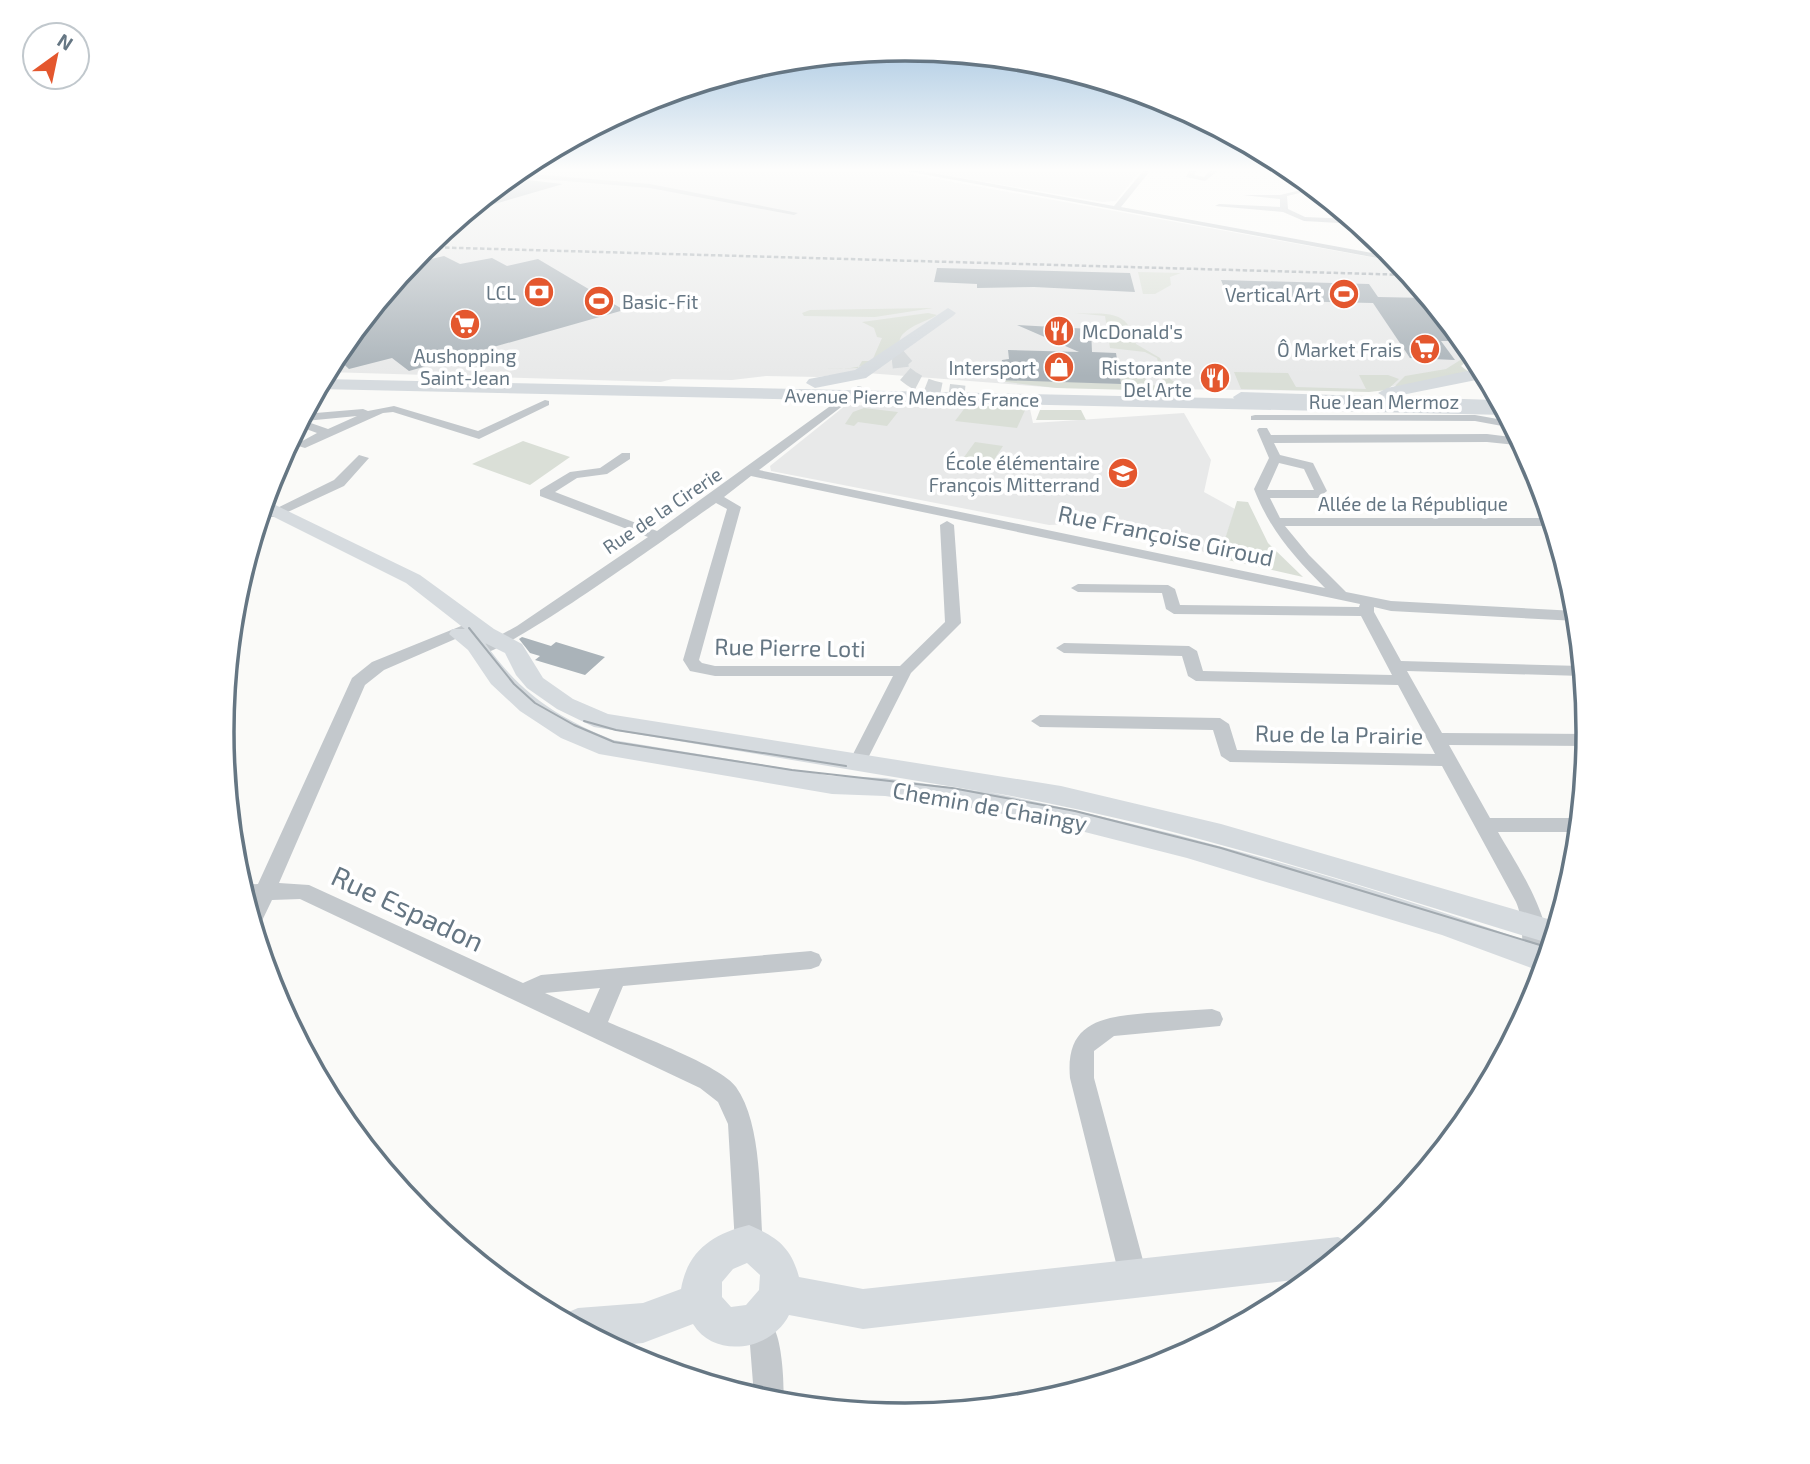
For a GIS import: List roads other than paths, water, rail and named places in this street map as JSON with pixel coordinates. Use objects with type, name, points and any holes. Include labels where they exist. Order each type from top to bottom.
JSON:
[{"type":"main road","points":[[907,355],[951,318],[947,315]]},
{"type":"main road","points":[[746,386],[764,382],[818,383],[855,376],[947,315]]},
{"type":"main road","points":[[859,394],[947,315]]},
{"type":"main road","points":[[1248,405],[1393,393],[1473,376]]},
{"type":"main road","name":"Avenue Pierre Mendès France","points":[[336,377],[746,386],[859,394],[1496,415]]},
{"type":"main road","points":[[1475,379],[1460,389],[1464,396],[1493,410]]},
{"type":"main road","name":"Avenue Pierre Mendès France","points":[[332,384],[1173,401],[1248,405]]},
{"type":"main road","points":[[968,394],[1173,401]]},
{"type":"street","points":[[1287,239],[1377,256]]},
{"type":"street","points":[[1362,253],[1369,248]]},
{"type":"street","name":"Rue de la Cirerie","points":[[254,891],[358,682],[378,666],[478,636],[658,536],[859,394]]},
{"type":"street","points":[[466,430],[525,402]]},
{"type":"street","points":[[312,420],[394,409],[479,435],[545,403]]},
{"type":"street","name":"Avenue Pierre Mendès France","points":[[1248,405],[1481,404]]},
{"type":"street","points":[[1248,405],[1268,439],[1275,458]]},
{"type":"street","points":[[301,445],[380,410]]},
{"type":"street","points":[[309,424],[328,433]]},
{"type":"street","points":[[1268,439],[1487,438],[1509,440]]},
{"type":"street","points":[[626,457],[603,471],[574,475],[545,493],[658,536]]},
{"type":"street","points":[[273,509],[340,483],[363,458]]},
{"type":"street","points":[[1275,458],[1261,482],[1262,494],[1275,522],[1282,536],[1340,594]]},
{"type":"street","points":[[1262,494],[1304,495],[1318,494],[1321,491],[1309,466],[1275,458]]},
{"type":"street","name":"Rue Françoise Giroud","points":[[749,472],[1340,594],[1367,606],[1565,615]]},
{"type":"street","name":"Rue Pierre Loti","points":[[715,498],[734,507],[691,660],[696,667],[715,671],[904,671]]},
{"type":"street","points":[[272,511],[373,563],[420,592],[478,636]]},
{"type":"street","name":"Allée de la République","points":[[1275,522],[1542,522]]},
{"type":"street","points":[[859,760],[904,671],[953,623],[947,525]]},
{"type":"street","points":[[1078,588],[1168,589],[1174,609],[1367,606]]},
{"type":"street","name":"Rue de la Prairie","points":[[1367,606],[1399,673],[1544,930]]},
{"type":"street","name":"Chemin de Chaingy","points":[[478,636],[514,649],[527,675],[535,683],[565,704],[603,721],[859,760],[1061,795],[1221,834],[1544,930]]},
{"type":"street","name":"Chemin de Chaingy","points":[[478,636],[499,678],[528,706],[570,732],[608,748],[832,785],[885,787],[984,801],[1073,819],[1186,848],[1447,925],[1537,957]]},
{"type":"street","points":[[1064,648],[1189,651],[1196,676],[1572,671]]},
{"type":"street","name":"Rue de la Prairie","points":[[1040,721],[1220,724],[1230,756],[1450,760]]},
{"type":"street","name":"Rue de la Prairie","points":[[1438,739],[1576,740]]},
{"type":"street","points":[[1485,825],[1569,825]]},
{"type":"street","name":"Rue Espadon","points":[[254,891],[302,891],[709,1080],[727,1094],[740,1124],[749,1244]]},
{"type":"street","points":[[522,995],[541,984],[811,960]]},
{"type":"street","points":[[594,1027],[615,977]]},
{"type":"street","points":[[1134,1279],[1082,1078],[1079,1055],[1086,1042],[1098,1032],[1113,1026],[1212,1019]]},
{"type":"street","points":[[749,1244],[771,1255],[778,1266],[779,1293],[774,1307],[751,1326],[725,1328],[715,1322],[702,1301],[705,1273],[713,1260],[723,1251],[749,1244]]},
{"type":"street","points":[[779,1293],[863,1309],[1320,1258]]},
{"type":"street","points":[[595,1327],[643,1323],[702,1301]]},
{"type":"street","points":[[751,1326],[764,1339],[768,1389]]},
{"type":"tunnel","points":[[907,355],[900,361],[901,370],[908,376],[940,391],[968,394]]},
{"type":"tram line","points":[[469,628],[514,684],[535,703],[574,725],[614,742],[792,770],[952,788],[1075,811],[1221,848],[1541,945]]},
{"type":"tram line","points":[[584,721],[616,730],[846,766]]},
{"type":"railway","points":[[442,248],[1395,275]]},
{"type":"place","name":"LCL","points":[[539,292]]},
{"type":"place","name":"Vertical Art","points":[[1344,294]]},
{"type":"place","name":"Basic-Fit","points":[[599,301]]},
{"type":"place","name":"Aushopping Saint-Jean","points":[[465,324]]},
{"type":"place","name":"McDonald's","points":[[1059,331]]},
{"type":"place","name":"Ô Market Frais","points":[[1425,349]]},
{"type":"place","name":"Intersport","points":[[1059,367]]},
{"type":"place","name":"Ristorante Del Arte","points":[[1215,378]]},
{"type":"place","name":"École élémentaire François Mitterrand","points":[[1123,473]]}]
